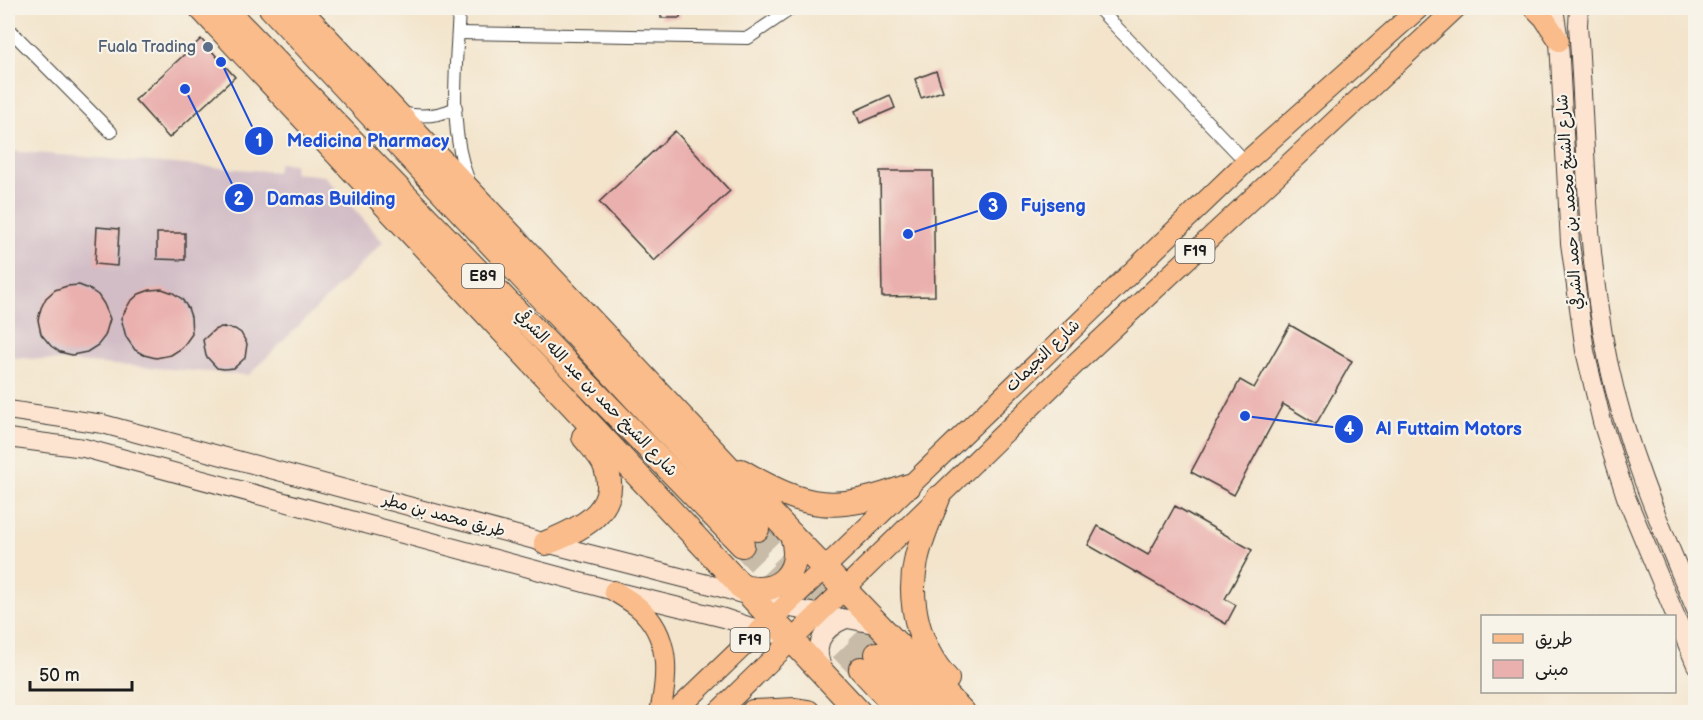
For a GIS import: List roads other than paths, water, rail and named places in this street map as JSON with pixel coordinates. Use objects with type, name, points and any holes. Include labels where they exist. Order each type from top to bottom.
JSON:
[{"type":"highway","points":[[201,8],[859,712]]},
{"type":"highway","name":"شارع الشيخ حمد بن عبد الله الشرقي","points":[[224,8],[749,537],[271,8]]},
{"type":"highway","points":[[298,8],[792,536],[963,712]]},
{"type":"highway","points":[[543,372],[555,397],[606,466],[609,483],[606,501],[596,516],[578,530],[546,543]]},
{"type":"highway","points":[[720,458],[774,489],[794,498],[814,503],[830,504],[879,497],[909,486]]},
{"type":"highway","points":[[938,498],[916,561],[914,597],[917,618],[923,644],[941,673],[976,712]]},
{"type":"highway","points":[[746,591],[764,590],[775,586],[792,570],[796,547],[792,536]]},
{"type":"highway","points":[[901,712],[869,661],[933,712]]},
{"type":"highway","points":[[753,712],[795,710],[808,712]]},
{"type":"main road","name":"شارع النجيمات","points":[[675,712],[1246,162],[1419,8]]},
{"type":"main road","name":"شارع النجيمات","points":[[718,712],[1086,353],[1456,8]]},
{"type":"main road","points":[[1534,8],[1544,18],[1558,41]]},
{"type":"main road","points":[[615,591],[639,608],[650,621],[658,636],[664,653],[666,677],[660,712]]},
{"type":"street","points":[[459,8],[456,133],[461,159],[476,196]]},
{"type":"street","points":[[458,33],[748,38],[792,8]]},
{"type":"street","points":[[1098,8],[1246,162]]},
{"type":"street","name":"شارع الشيخ محمد بن حمد الشرقي","points":[[1554,8],[1570,243],[1578,315],[1602,422],[1626,497],[1674,615]]},
{"type":"street","name":"شارع الشيخ محمد بن حمد الشرقي","points":[[1579,8],[1578,25],[1591,242],[1604,341],[1623,419],[1643,484],[1695,610]]},
{"type":"street","points":[[8,28],[111,132]]},
{"type":"street","points":[[396,111],[424,116],[440,114],[456,108]]},
{"type":"street","name":"طريق محمد بن مطر","points":[[8,410],[103,424],[546,543],[746,591]]},
{"type":"street","name":"طريق محمد بن مطر","points":[[8,438],[84,448],[615,591],[724,618],[772,619],[818,614],[879,625]]},
{"type":"street","points":[[827,679],[819,659],[821,638],[830,627],[846,619]]},
{"type":"street","name":"شارع الشيخ محمد بن حمد الشرقي","points":[[1676,619],[1695,665]]},
{"type":"tunnel","points":[[757,529],[877,654]]},
{"type":"tunnel","points":[[742,545],[861,669]]},
{"type":"place","name":"Fuala Trading","points":[[208,47]]},
{"type":"place","name":"Medicina Pharmacy","points":[[221,62]]},
{"type":"place","name":"Damas Building","points":[[185,89]]},
{"type":"place","name":"Fujseng","points":[[908,234]]},
{"type":"place","name":"Al Futtaim Motors","points":[[1245,416]]}]
